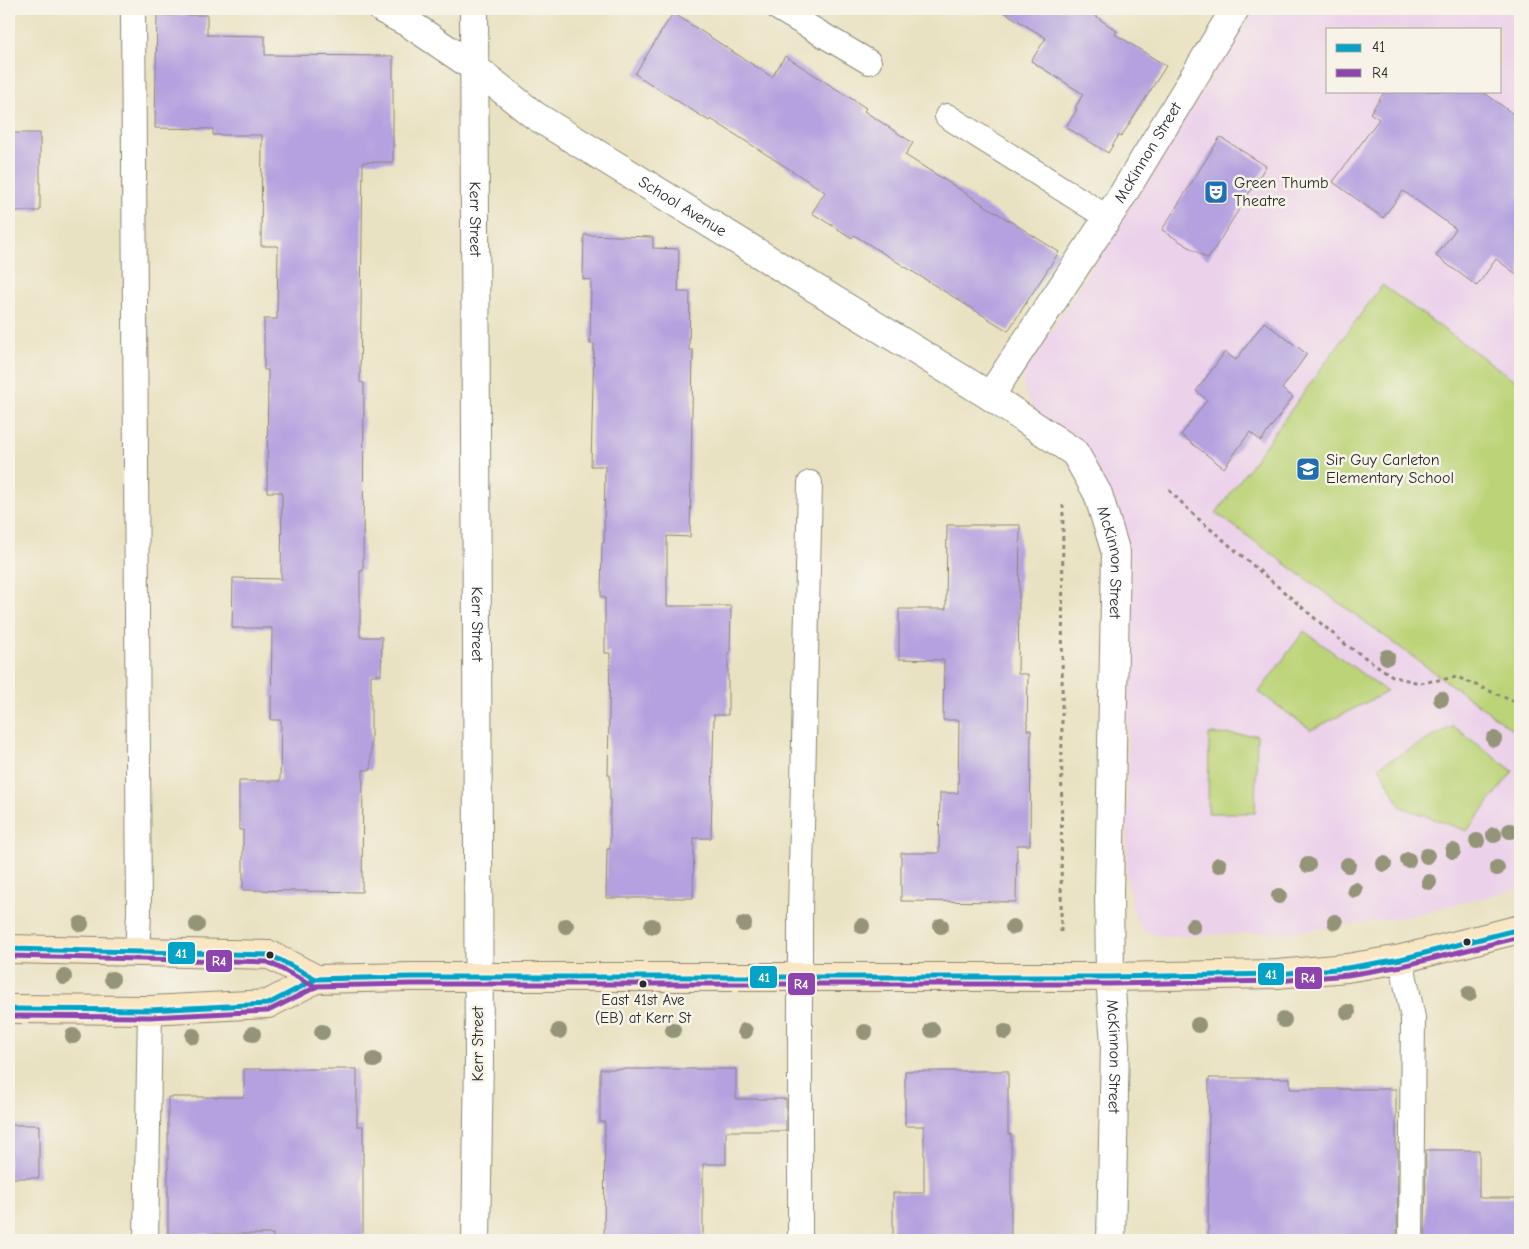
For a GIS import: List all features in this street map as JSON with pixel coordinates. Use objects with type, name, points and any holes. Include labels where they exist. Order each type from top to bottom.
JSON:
[{"type":"main road","points":[[9,1009],[150,1010],[268,1004],[316,979],[478,977],[1110,977],[1277,974],[1347,968],[1401,959],[1520,929]]},
{"type":"main road","points":[[9,949],[270,955],[316,979]]},
{"type":"street","name":"School Avenue","points":[[382,9],[410,24],[475,68],[534,115],[990,396]]},
{"type":"street","name":"Kerr Street","points":[[474,9],[478,977],[476,1240]]},
{"type":"street","name":"McKinnon Street","points":[[1111,1240],[1115,1044],[1110,977],[1108,892],[1116,553],[1098,494],[1075,453],[990,396],[1108,218],[1235,9]]},
{"type":"lane","points":[[133,9],[137,953]]},
{"type":"lane","points":[[779,9],[868,62]]},
{"type":"lane","points":[[947,116],[1108,218]]},
{"type":"lane","points":[[800,1240],[800,912],[810,483]]},
{"type":"lane","points":[[1401,959],[1413,1018],[1411,1240]]},
{"type":"lane","points":[[146,1240],[150,1010]]},
{"type":"path","points":[[1170,490],[1194,515],[1344,644],[1394,677],[1420,683],[1457,677],[1520,704]]},
{"type":"path","points":[[1061,932],[1063,504]]},
{"type":"shaded area","name":"Sir Guy Carleton Elementary School","points":[[1255,9],[1520,9],[1520,888],[1409,916],[1303,931],[1166,937],[1142,929],[1133,912],[1127,876],[1129,563],[1024,391],[1023,375]]},
{"type":"green space","points":[[1382,285],[1520,384],[1520,735],[1216,513]]},
{"type":"green space","points":[[1304,631],[1387,692],[1311,730],[1259,692]]},
{"type":"green space","points":[[1453,726],[1513,771],[1467,831],[1401,807],[1379,766]]},
{"type":"green space","points":[[1209,734],[1257,735],[1255,813],[1208,813]]},
{"type":"building","points":[[999,9],[1085,9],[1117,31],[1115,34],[1166,66],[1121,137],[1119,135],[1108,153],[1066,127],[1077,109],[1075,108],[1083,94],[1031,61],[1046,38]]},
{"type":"building","points":[[673,13],[772,77],[785,56],[866,108],[864,111],[913,143],[905,155],[1059,252],[1008,331],[854,235],[852,238],[812,213],[825,192],[711,119],[709,121],[635,74]]},
{"type":"building","points":[[157,15],[207,15],[207,35],[265,36],[265,55],[393,56],[393,162],[363,162],[360,382],[364,383],[363,571],[360,571],[360,637],[382,637],[381,675],[371,675],[371,770],[363,770],[362,892],[243,890],[243,830],[239,830],[239,781],[280,781],[281,720],[271,720],[272,628],[232,628],[233,578],[281,579],[282,492],[267,492],[268,370],[264,370],[264,319],[277,319],[278,246],[261,246],[262,135],[213,135],[213,129],[155,128]]},
{"type":"building","points":[[1384,92],[1483,92],[1520,119],[1520,277],[1496,259],[1477,286],[1436,256],[1456,229],[1403,191],[1383,218],[1333,182],[1379,119],[1370,113]]},
{"type":"building","points":[[9,133],[40,133],[40,211],[9,211]]},
{"type":"building","points":[[1220,137],[1266,166],[1208,259],[1162,230]]},
{"type":"building","points":[[584,235],[653,237],[653,248],[679,249],[678,292],[690,292],[689,350],[693,350],[690,537],[667,536],[667,606],[731,606],[730,653],[728,653],[728,715],[714,715],[711,838],[694,838],[693,898],[606,898],[607,849],[610,849],[610,775],[608,775],[610,653],[605,653],[605,597],[601,597],[605,466],[591,466],[594,344],[590,344],[591,280],[583,279]]},
{"type":"building","points":[[1264,322],[1307,354],[1282,389],[1293,397],[1261,441],[1250,432],[1224,468],[1181,435],[1207,400],[1196,391],[1225,352],[1236,360]]},
{"type":"building","points":[[947,525],[1020,525],[1018,674],[1028,674],[1027,730],[1031,730],[1030,845],[1017,845],[1016,902],[901,901],[901,853],[939,853],[940,793],[958,793],[959,720],[943,720],[944,660],[899,659],[899,609],[946,609]]},
{"type":"building","points":[[244,1069],[357,1069],[357,1126],[363,1126],[363,1240],[273,1240],[273,1234],[168,1234],[168,1097],[244,1097]]},
{"type":"building","points":[[600,1069],[736,1069],[736,1099],[786,1099],[786,1131],[726,1131],[726,1164],[703,1164],[703,1240],[604,1240],[605,1122],[600,1122]]},
{"type":"building","points":[[905,1071],[1008,1071],[1008,1134],[1011,1134],[1011,1240],[893,1240],[893,1193],[924,1193],[924,1126],[905,1126]]},
{"type":"building","points":[[1209,1078],[1290,1078],[1290,1089],[1396,1089],[1396,1149],[1398,1150],[1397,1240],[1208,1240]]},
{"type":"building","points":[[9,1125],[39,1125],[39,1178],[9,1178]]},
{"type":"building","points":[[1426,1150],[1479,1150],[1479,1197],[1520,1198],[1520,1240],[1425,1240]]},
{"type":"transit line","name":"41","points":[[9,1009],[150,1010],[268,1004],[316,979],[411,977],[1110,977],[1277,974],[1347,968],[1401,959],[1520,929]]},
{"type":"transit line","name":"R4","points":[[9,1016],[150,1017],[268,1011],[318,986],[411,984],[1110,984],[1277,981],[1348,975],[1402,966],[1520,937]]},
{"type":"transit line","name":"41","points":[[9,949],[270,955],[316,979],[348,978]]},
{"type":"transit line","name":"R4","points":[[9,956],[268,962],[314,986],[348,985]]},
{"type":"place","name":"Green Thumb Theatre","points":[[1216,192]]},
{"type":"place","name":"Sir Guy Carleton Elementary School","points":[[1308,469]]},
{"type":"place","name":"East 41st Ave (EB) at Kerr St","points":[[643,984]]}]
